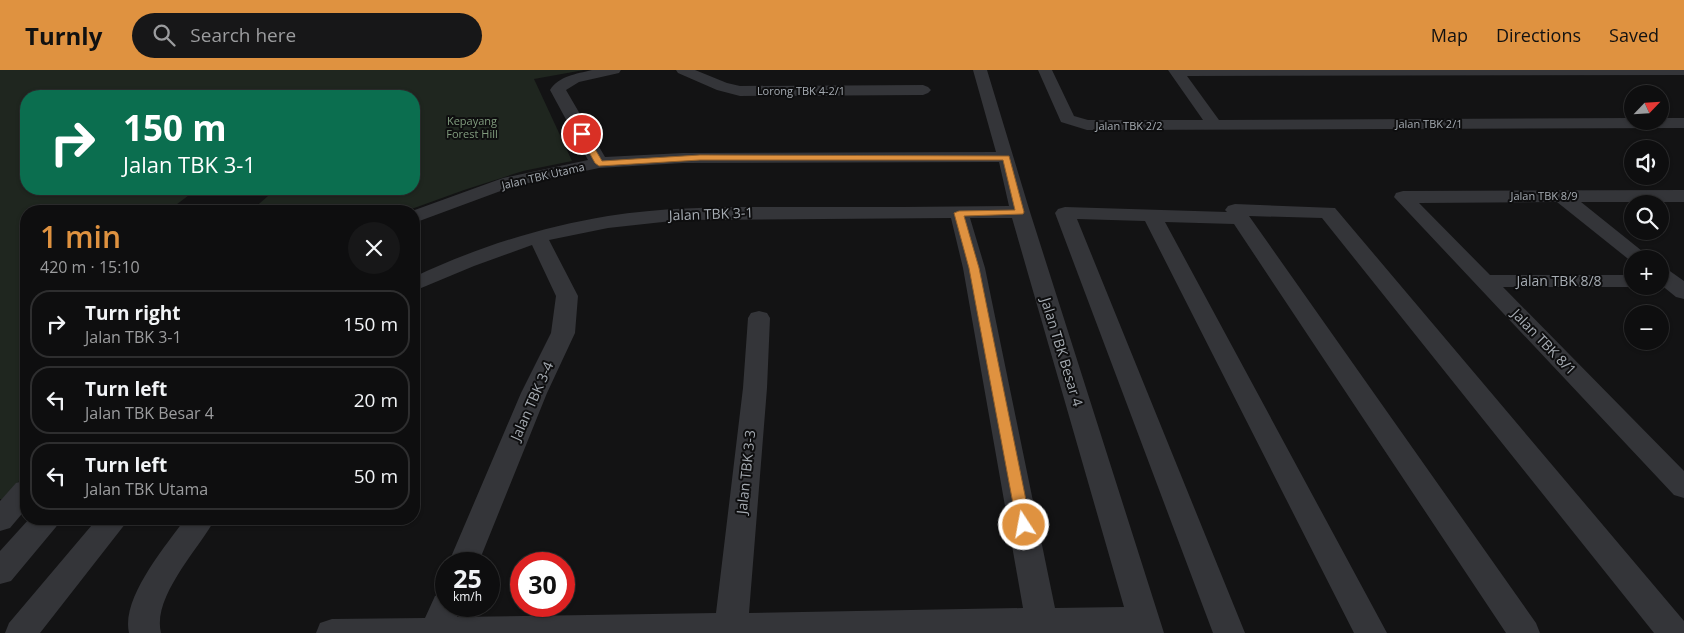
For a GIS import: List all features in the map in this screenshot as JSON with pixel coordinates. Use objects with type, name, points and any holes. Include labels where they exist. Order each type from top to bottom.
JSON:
[{"type":"street","points":[[599,163],[558,90],[562,83],[614,70]]},
{"type":"street","name":"Lorong TBK 4-2/1","points":[[683,70],[722,87],[740,91],[923,90]]},
{"type":"street","name":"Jalan TBK Besar 4","points":[[980,70],[1020,212],[1146,627]]},
{"type":"street","name":"Jalan TBK 2/2","points":[[1045,70],[1067,119],[1088,125],[1215,126]]},
{"type":"street","points":[[1175,71],[1215,126]]},
{"type":"street","points":[[1175,71],[1684,71]]},
{"type":"street","name":"Jalan TBK 2/1","points":[[1215,126],[1684,124]]},
{"type":"street","name":"Jalan TBK Utama","points":[[420,215],[509,182],[599,163],[683,158],[1006,157]]},
{"type":"street","points":[[1561,196],[1630,250]]},
{"type":"street","name":"Jalan TBK 8/9","points":[[1403,197],[1684,196]]},
{"type":"street","name":"Jalan TBK 8/1","points":[[1403,197],[1684,488]]},
{"type":"street","points":[[1524,633],[1234,210],[1328,212],[1674,633]]},
{"type":"street","name":"Jalan TBK 3-1","points":[[420,282],[437,274],[538,238],[580,227],[637,218],[722,212],[1020,212]]},
{"type":"street","points":[[959,213],[974,268],[1042,622]]},
{"type":"street","points":[[1228,633],[1065,213],[1239,218]]},
{"type":"street","points":[[1152,216],[1370,633]]},
{"type":"street","name":"Jalan TBK 3-4","points":[[468,552],[534,393],[563,333],[567,296],[538,238]]},
{"type":"street","name":"Jalan TBK 8/8","points":[[1485,281],[1624,281]]},
{"type":"street","name":"Jalan TBK 3-3","points":[[731,627],[755,388],[759,318]]},
{"type":"street","points":[[0,520],[20,497]]},
{"type":"street","points":[[0,572],[41,525]]},
{"type":"street","points":[[21,633],[109,525]]},
{"type":"street","points":[[145,633],[143,626],[144,611],[153,592],[196,525]]},
{"type":"street","points":[[332,633],[441,618],[731,627],[1042,622],[1146,627]]},
{"type":"green space","name":"Kepayang Forest Hill","points":[[0,70],[584,70],[534,79],[572,161],[523,171],[420,206],[258,205],[268,196],[249,195],[420,195],[420,90],[20,90],[20,195],[189,195],[176,205],[20,205],[20,480],[0,499]]},
{"type":"route","points":[[582,134],[599,163],[700,158],[1006,157],[1020,212],[959,213],[974,268],[1024,525]]}]
